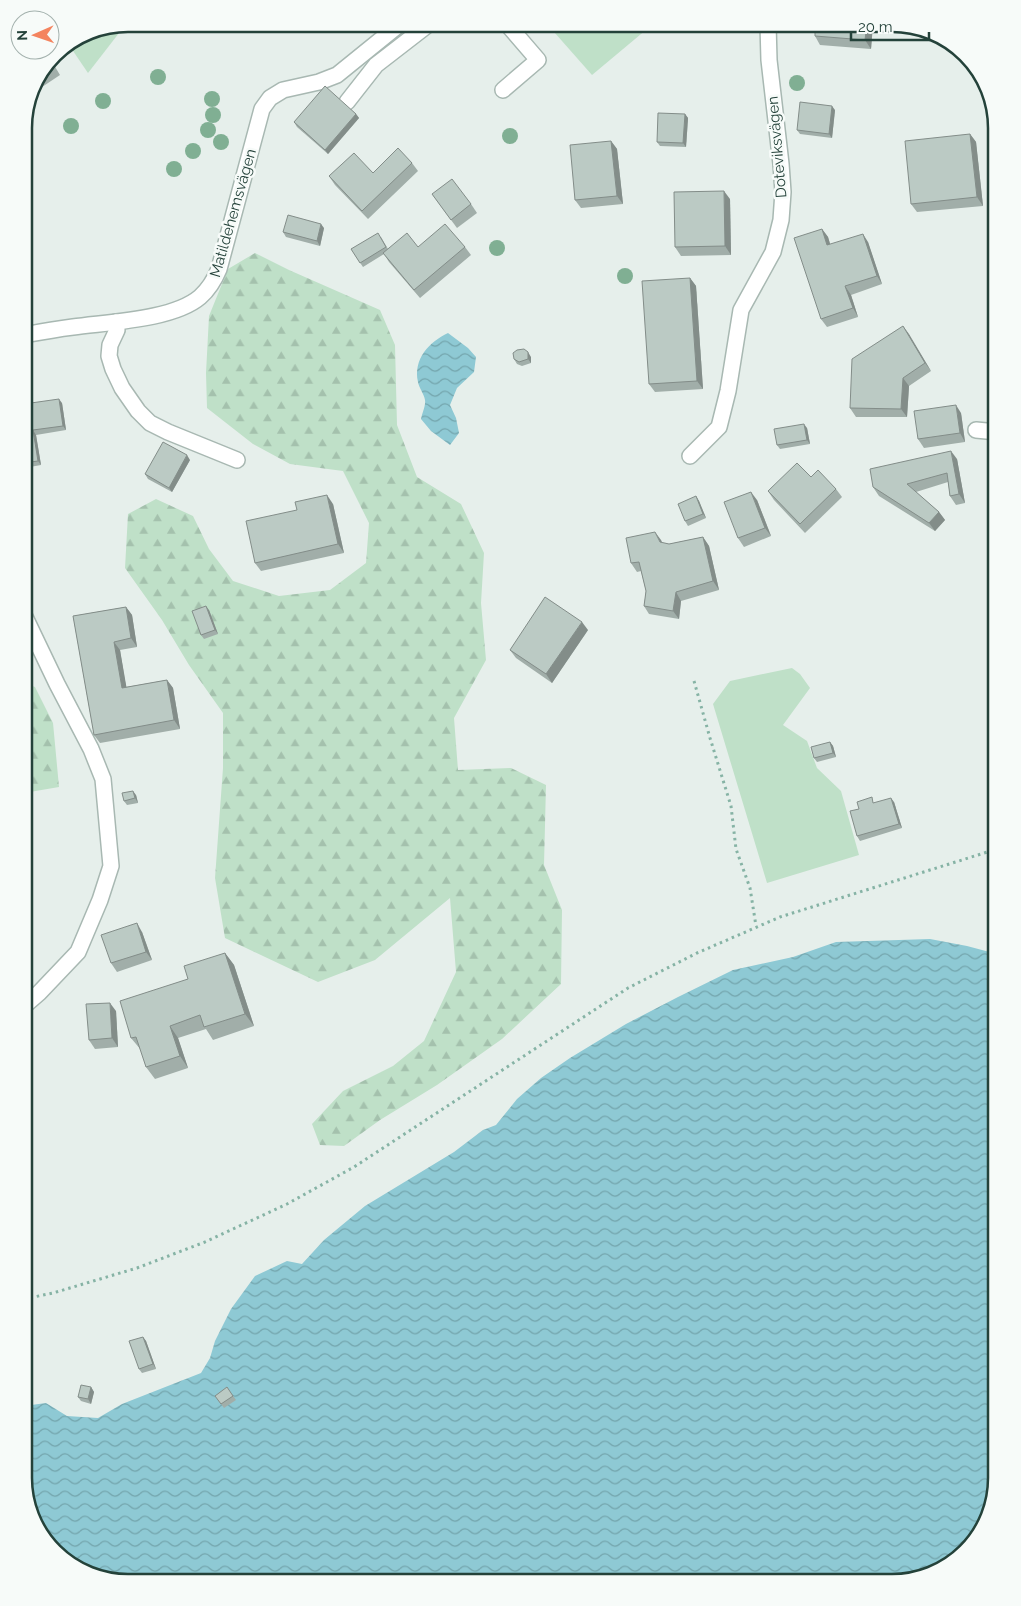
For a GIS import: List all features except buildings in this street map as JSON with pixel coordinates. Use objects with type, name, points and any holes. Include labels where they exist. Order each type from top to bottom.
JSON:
[{"type":"street","name":"Matildehemsvägen","points":[[33,333],[150,316],[177,309],[198,299],[212,286],[219,269],[262,109],[270,98],[283,90],[319,82],[337,75],[389,33]]},
{"type":"street","points":[[347,102],[376,65],[417,33]]},
{"type":"street","points":[[504,90],[538,60],[515,33]]},
{"type":"street","name":"Doteviksvägen","points":[[690,456],[719,427],[728,391],[741,310],[773,252],[781,220],[783,192],[769,60],[768,33]]},
{"type":"street","points":[[116,322],[117,330],[110,345],[109,356],[122,388],[138,411],[150,423],[237,460]]},
{"type":"street","points":[[976,430],[988,431]]},
{"type":"street","points":[[32,999],[78,952],[100,900],[111,866],[103,779],[91,749],[33,633]]},
{"type":"path","points":[[694,680],[731,806],[736,849],[750,888],[756,926]]},
{"type":"path","points":[[32,1297],[137,1268],[205,1242],[288,1204],[354,1167],[628,988],[697,953],[756,926],[826,902],[988,852]]},
{"type":"green space","points":[[119,33],[88,73],[73,51],[80,45],[97,38]]},
{"type":"green space","points":[[555,33],[642,33],[592,75]]},
{"type":"green space","points":[[255,253],[380,310],[395,345],[397,425],[417,477],[461,504],[484,553],[481,603],[486,660],[454,718],[458,770],[511,768],[546,785],[544,865],[562,910],[561,984],[502,1039],[437,1085],[380,1120],[344,1146],[320,1145],[312,1124],[343,1091],[393,1066],[424,1041],[456,972],[450,898],[375,960],[318,982],[225,938],[215,878],[223,768],[223,713],[189,665],[162,620],[125,568],[128,514],[156,499],[193,516],[209,549],[233,581],[279,596],[330,590],[366,563],[369,523],[343,471],[290,464],[253,444],[207,408],[206,373],[209,316],[228,269]]},
{"type":"green space","points":[[792,668],[800,674],[810,688],[783,725],[807,741],[817,768],[841,791],[859,855],[767,883],[713,704],[730,681]]},
{"type":"green space","points":[[33,686],[35,687],[53,723],[59,787],[33,792]]},
{"type":"water","points":[[448,333],[468,348],[476,357],[474,372],[457,388],[450,405],[456,418],[459,433],[450,445],[431,431],[421,419],[425,400],[417,374],[420,359],[424,352],[435,341]]},
{"type":"water","points":[[930,939],[988,952],[988,1490],[976,1526],[956,1550],[935,1564],[912,1572],[893,1574],[122,1573],[109,1572],[86,1564],[65,1550],[56,1541],[42,1520],[33,1490],[32,1405],[46,1403],[67,1416],[98,1418],[122,1404],[201,1373],[210,1358],[215,1341],[231,1309],[255,1276],[287,1261],[302,1264],[324,1240],[365,1206],[454,1152],[483,1130],[496,1125],[517,1099],[541,1078],[570,1058],[626,1024],[733,970],[793,957],[836,942]]}]
